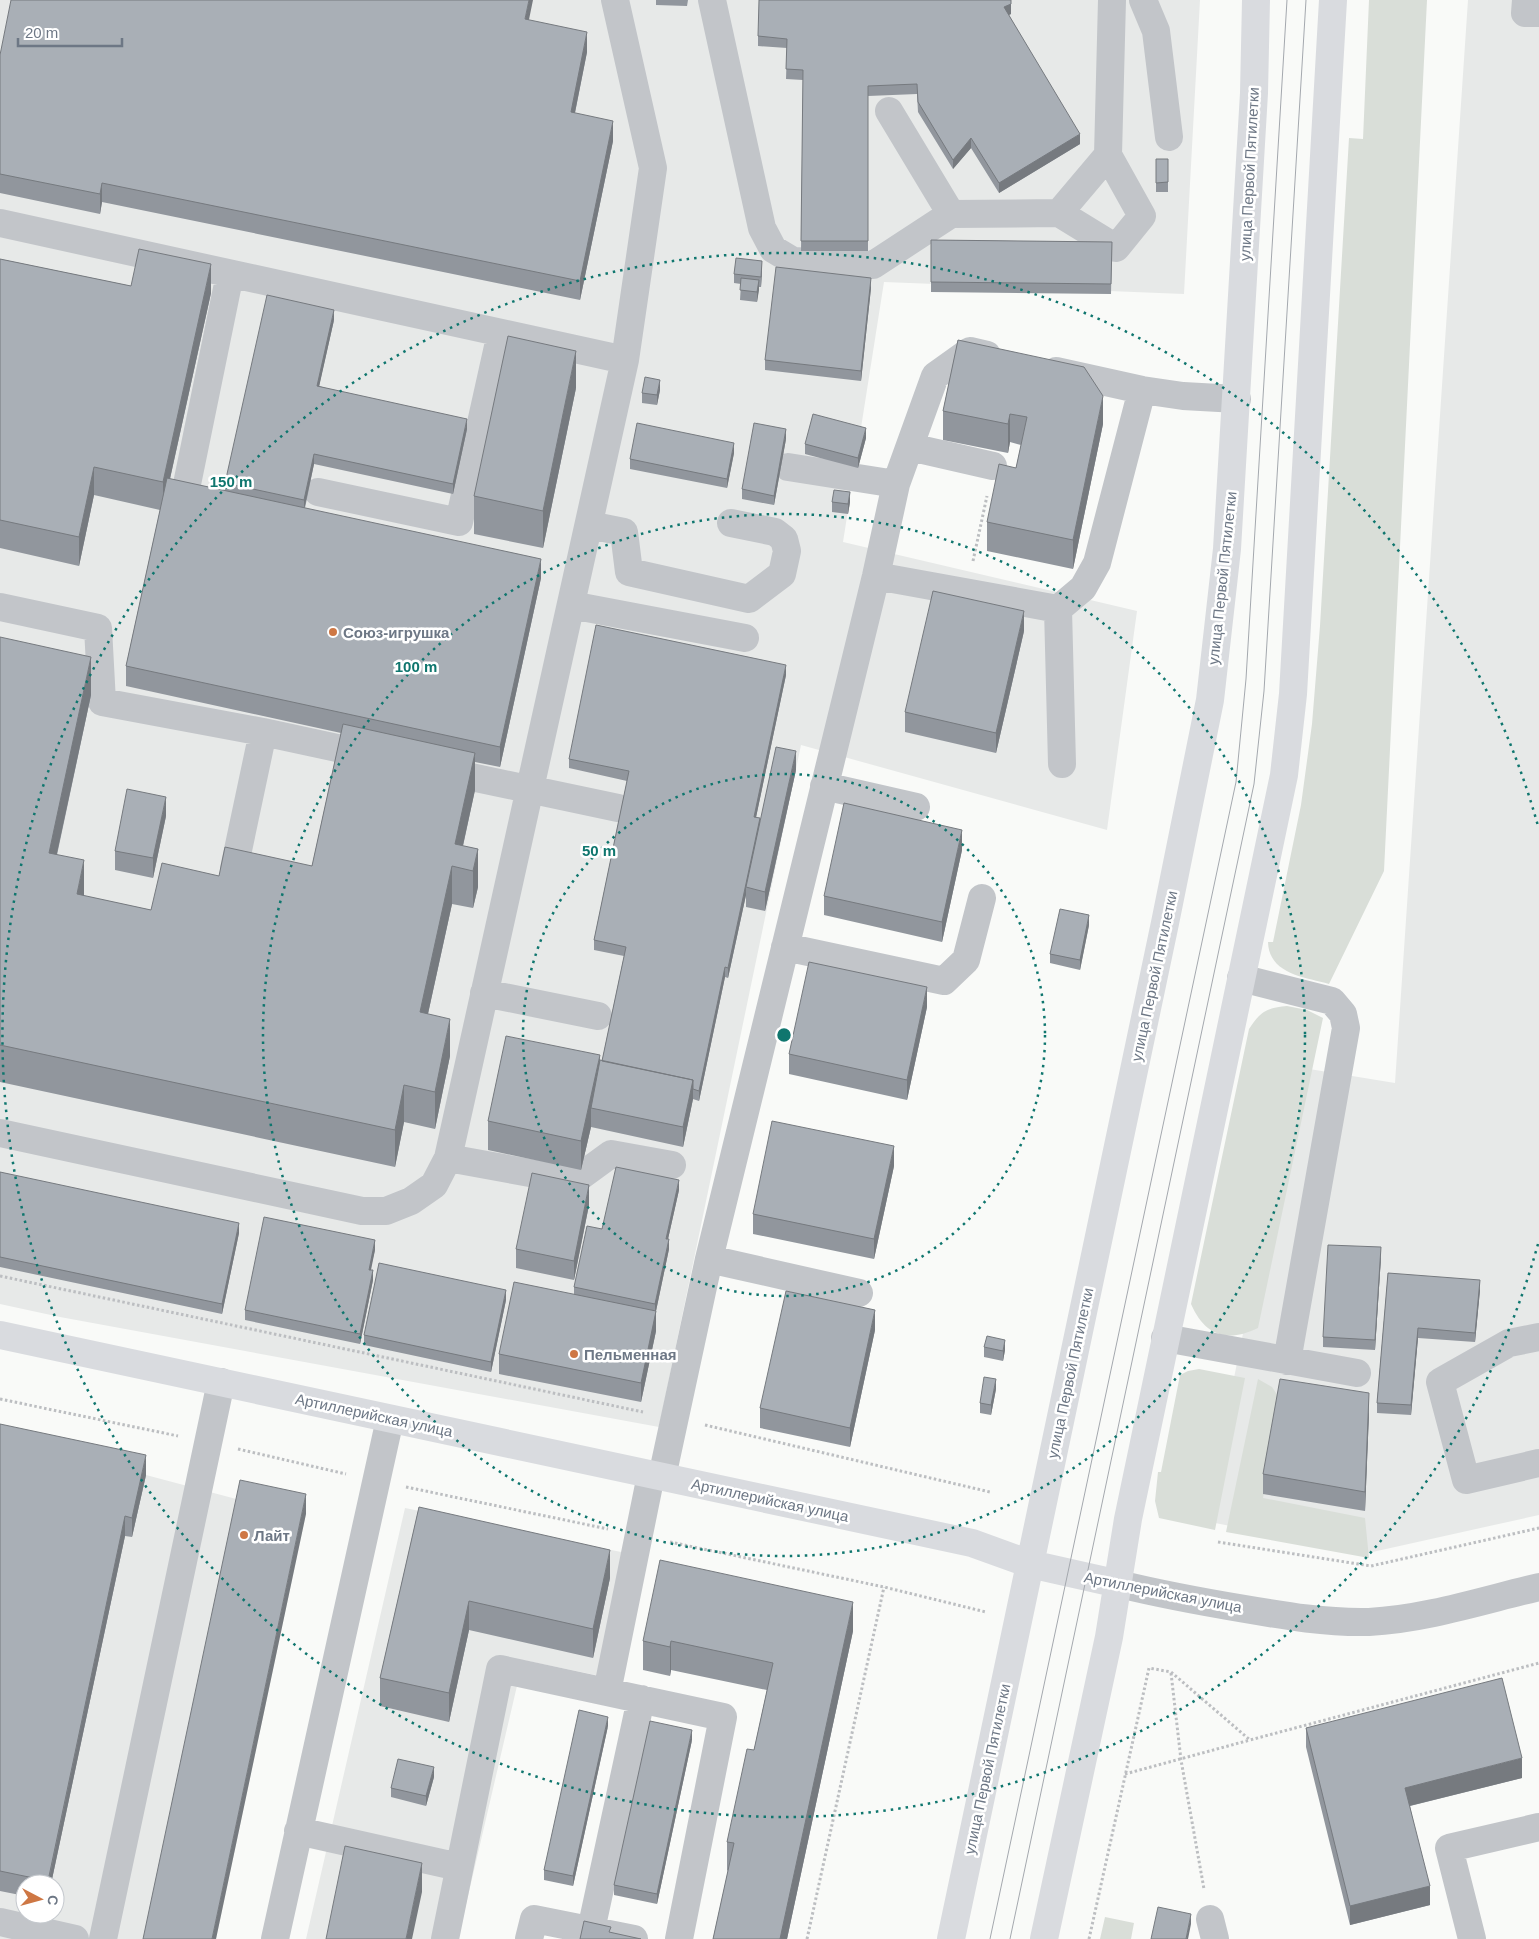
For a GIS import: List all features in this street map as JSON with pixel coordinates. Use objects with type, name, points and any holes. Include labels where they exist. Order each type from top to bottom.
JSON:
[{"type":"main road","name":"улица Первой Пятилетки","points":[[951,1939],[1163,933],[1210,700],[1227,549],[1237,399],[1254,94],[1256,0]]},
{"type":"main road","points":[[1044,1939],[1110,1638],[1128,1519],[1276,814],[1289,735],[1332,0]]},
{"type":"main road","name":"Артиллерийская улица","points":[[0,1336],[972,1544],[1030,1564],[1119,1584]]},
{"type":"street","points":[[0,1133],[362,1211],[386,1211],[411,1201],[434,1185],[448,1158],[625,360],[654,168],[615,0]]},
{"type":"street","points":[[712,0],[762,228],[773,249],[793,260],[873,265],[951,214],[1059,213],[1116,248],[1142,216],[1108,155],[1112,0]]},
{"type":"street","points":[[1143,0],[1156,31],[1169,137]]},
{"type":"street","points":[[1526,0],[1525,13],[1539,13]]},
{"type":"street","points":[[889,111],[951,214]]},
{"type":"street","points":[[1059,213],[1108,155]]},
{"type":"street","points":[[0,222],[625,360]]},
{"type":"street","points":[[186,489],[230,274]]},
{"type":"street","points":[[318,492],[459,522],[501,333]]},
{"type":"street","points":[[606,1692],[638,1536],[674,1418],[709,1259],[876,576],[896,484],[934,376],[970,351],[1008,360]]},
{"type":"street","points":[[1037,366],[1142,390],[1183,396],[1237,399]]},
{"type":"street","points":[[1058,609],[1083,588],[1097,563],[1142,390]]},
{"type":"street","points":[[910,447],[993,466]]},
{"type":"street","points":[[788,467],[896,484]]},
{"type":"street","points":[[589,525],[624,532],[629,572],[749,599],[782,574],[787,550],[784,539],[775,532],[731,522]]},
{"type":"street","points":[[876,576],[1058,609]]},
{"type":"street","points":[[571,605],[745,638]]},
{"type":"street","points":[[0,607],[98,628],[102,702],[263,732],[618,808]]},
{"type":"street","points":[[1058,609],[1062,764]]},
{"type":"street","points":[[234,869],[263,732]]},
{"type":"street","points":[[824,786],[916,807]]},
{"type":"street","points":[[785,946],[944,981],[966,960],[982,898]]},
{"type":"street","points":[[1241,978],[1332,1001],[1342,1014],[1346,1028],[1287,1362]]},
{"type":"street","points":[[484,993],[598,1016]]},
{"type":"street","points":[[448,1158],[574,1181],[611,1154],[672,1166]]},
{"type":"street","points":[[709,1259],[859,1293]]},
{"type":"street","points":[[1539,1337],[1509,1343],[1440,1382],[1466,1480],[1539,1463]]},
{"type":"street","points":[[1165,1338],[1287,1362],[1357,1373]]},
{"type":"street","points":[[103,1939],[221,1382]]},
{"type":"street","points":[[275,1939],[390,1419]]},
{"type":"street","name":"Артиллерийская улица","points":[[1119,1584],[1289,1617],[1343,1622],[1370,1622],[1404,1618],[1539,1586]]},
{"type":"street","points":[[445,1939],[500,1669],[723,1717],[679,1939]]},
{"type":"street","points":[[591,1930],[641,1699]]},
{"type":"street","points":[[1472,1939],[1449,1848],[1539,1827]]},
{"type":"street","points":[[298,1831],[459,1867]]},
{"type":"street","points":[[528,1939],[534,1919],[634,1939]]},
{"type":"street","points":[[0,1922],[75,1939]]},
{"type":"path","points":[[967,592],[993,466]]},
{"type":"path","points":[[0,1276],[674,1418],[990,1492]]},
{"type":"path","points":[[0,1398],[376,1480],[884,1587],[986,1612]]},
{"type":"path","points":[[1218,1542],[1372,1566],[1539,1528]]},
{"type":"path","points":[[807,1939],[884,1587]]},
{"type":"path","points":[[1125,1774],[1539,1663]]},
{"type":"path","points":[[1089,1939],[1149,1668],[1171,1672],[1250,1740]]},
{"type":"path","points":[[1171,1672],[1181,1760],[1213,1929]]},
{"type":"shaded area","points":[[0,0],[1200,0],[1184,294],[884,282],[843,542],[1137,611],[1107,830],[801,745],[659,1427],[60,1317],[0,1304]]},
{"type":"shaded area","points":[[1369,0],[1427,0],[1384,871],[1329,984],[1299,976],[1281,968],[1274,961],[1270,953],[1268,942],[1273,942],[1301,805],[1312,724],[1320,626],[1349,138],[1363,139]]},
{"type":"shaded area","points":[[1468,0],[1539,0],[1539,1515],[1368,1553],[1205,1521],[1297,1067],[1395,1083]]},
{"type":"shaded area","points":[[1287,1006],[1307,1010],[1323,1018],[1258,1328],[1236,1335],[1218,1334],[1210,1330],[1203,1323],[1191,1304],[1249,1029],[1265,1011]]},
{"type":"shaded area","points":[[1199,1369],[1245,1378],[1215,1530],[1159,1518],[1155,1501],[1158,1472],[1161,1472],[1180,1375]]},
{"type":"shaded area","points":[[1258,1379],[1272,1387],[1280,1399],[1263,1498],[1365,1518],[1369,1558],[1226,1532]]},
{"type":"shaded area","points":[[0,1444],[146,1475],[240,1500],[306,1514],[216,1939],[0,1939]]},
{"type":"shaded area","points":[[405,1508],[631,1554],[605,1677],[523,1660],[458,1939],[306,1939]]},
{"type":"shaded area","points":[[1105,1917],[1134,1923],[1131,1939],[1100,1939]]},
{"type":"building","points":[[11,0],[529,0],[525,19],[587,32],[571,112],[613,121],[580,281],[102,183],[100,194],[0,174],[0,55]]},
{"type":"building","points":[[759,0],[1011,0],[1011,4],[1004,7],[1080,134],[999,183],[971,138],[953,160],[918,102],[917,84],[868,86],[868,241],[801,241],[803,70],[786,69],[787,39],[758,36]]},
{"type":"building","points":[[1156,159],[1168,159],[1168,182],[1156,183]]},
{"type":"building","points":[[931,240],[1112,242],[1111,284],[931,282]]},
{"type":"building","points":[[139,249],[211,264],[163,482],[94,467],[79,537],[0,520],[0,259],[131,286]]},
{"type":"building","points":[[736,258],[762,261],[761,277],[734,274]]},
{"type":"building","points":[[776,267],[871,278],[861,371],[765,360]]},
{"type":"building","points":[[741,278],[759,280],[757,292],[740,290]]},
{"type":"building","points":[[267,295],[334,310],[317,386],[467,419],[453,484],[314,454],[304,500],[225,483]]},
{"type":"building","points":[[508,336],[576,351],[543,511],[474,496]]},
{"type":"building","points":[[958,340],[1084,367],[1103,396],[1073,540],[987,522],[999,464],[1016,468],[1027,417],[1010,414],[1008,424],[943,411]]},
{"type":"building","points":[[645,377],[660,380],[657,395],[642,393]]},
{"type":"building","points":[[813,414],[866,428],[858,458],[805,444]]},
{"type":"building","points":[[637,423],[734,443],[727,479],[630,459]]},
{"type":"building","points":[[754,423],[786,429],[774,496],[742,489]]},
{"type":"building","name":"Союз-игрушка","points":[[167,478],[541,559],[500,747],[126,666]]},
{"type":"building","points":[[834,490],[850,492],[848,504],[832,502]]},
{"type":"building","points":[[933,591],[1024,611],[996,733],[905,712]]},
{"type":"building","points":[[596,625],[786,665],[754,817],[760,818],[728,968],[725,967],[699,1091],[693,1089],[693,1080],[602,1061],[626,947],[594,940],[629,771],[569,759]]},
{"type":"building","points":[[0,637],[91,657],[49,853],[84,860],[77,894],[151,910],[162,863],[219,876],[225,847],[312,866],[343,724],[475,753],[455,844],[478,849],[473,871],[452,866],[420,1012],[450,1019],[435,1092],[404,1085],[395,1130],[0,1045]]},
{"type":"building","points":[[776,747],[796,751],[765,892],[746,887]]},
{"type":"building","points":[[127,789],[166,797],[153,858],[115,851]]},
{"type":"building","points":[[844,803],[962,830],[942,922],[824,896]]},
{"type":"building","points":[[1060,909],[1089,915],[1080,960],[1050,954]]},
{"type":"building","points":[[809,962],[927,987],[907,1080],[789,1054]]},
{"type":"building","points":[[506,1036],[600,1055],[581,1141],[488,1121]]},
{"type":"building","points":[[600,1060],[693,1080],[683,1127],[591,1108]]},
{"type":"building","points":[[772,1121],[894,1146],[874,1239],[753,1214]]},
{"type":"building","points":[[616,1167],[679,1180],[666,1239],[669,1239],[655,1304],[574,1287],[587,1226],[602,1229]]},
{"type":"building","points":[[0,1172],[239,1223],[222,1304],[0,1257]]},
{"type":"building","points":[[532,1173],[589,1185],[574,1261],[516,1249]]},
{"type":"building","points":[[264,1217],[375,1240],[369,1270],[373,1270],[360,1334],[245,1310]]},
{"type":"building","points":[[1328,1245],[1381,1247],[1375,1340],[1323,1337]]},
{"type":"building","points":[[379,1263],[506,1290],[491,1362],[364,1335]]},
{"type":"building","points":[[1388,1273],[1480,1280],[1475,1333],[1418,1328],[1411,1405],[1377,1403]]},
{"type":"building","points":[[514,1282],[656,1311],[641,1383],[499,1354]]},
{"type":"building","points":[[786,1291],[875,1310],[850,1428],[760,1408]]},
{"type":"building","points":[[987,1336],[1005,1340],[1003,1351],[984,1347]]},
{"type":"building","points":[[984,1377],[996,1379],[991,1405],[980,1403]]},
{"type":"building","points":[[1280,1379],[1369,1393],[1365,1492],[1263,1474]]},
{"type":"building","points":[[0,1424],[146,1455],[132,1518],[125,1516],[49,1874],[15,1874],[0,1871]]},
{"type":"building","points":[[240,1480],[306,1494],[212,1939],[143,1939]]},
{"type":"building","points":[[419,1507],[610,1550],[593,1629],[469,1601],[449,1693],[380,1678]]},
{"type":"building","points":[[660,1560],[853,1602],[780,1939],[713,1939],[734,1843],[727,1842],[747,1749],[754,1750],[773,1663],[671,1641],[670,1647],[643,1641]]},
{"type":"building","points":[[1502,1678],[1522,1758],[1405,1788],[1430,1886],[1350,1906],[1306,1728]]},
{"type":"building","points":[[579,1710],[608,1717],[573,1876],[544,1870]]},
{"type":"building","points":[[650,1721],[692,1730],[657,1894],[614,1885]]},
{"type":"building","points":[[398,1759],[434,1767],[426,1796],[391,1788]]},
{"type":"building","points":[[345,1846],[422,1863],[406,1939],[326,1939]]},
{"type":"building","points":[[1158,1907],[1191,1914],[1186,1939],[1151,1939]]},
{"type":"building","points":[[584,1921],[611,1927],[609,1932],[641,1939],[580,1939]]},
{"type":"tram line","points":[[990,1939],[1236,782],[1246,679],[1287,0]]},
{"type":"tram line","points":[[1010,1939],[1254,784],[1264,691],[1306,0]]},
{"type":"place","name":"Союз-игрушка","points":[[333,632]]},
{"type":"place","name":"Пельменная","points":[[574,1354]]},
{"type":"place","name":"Лайт","points":[[244,1535]]}]
